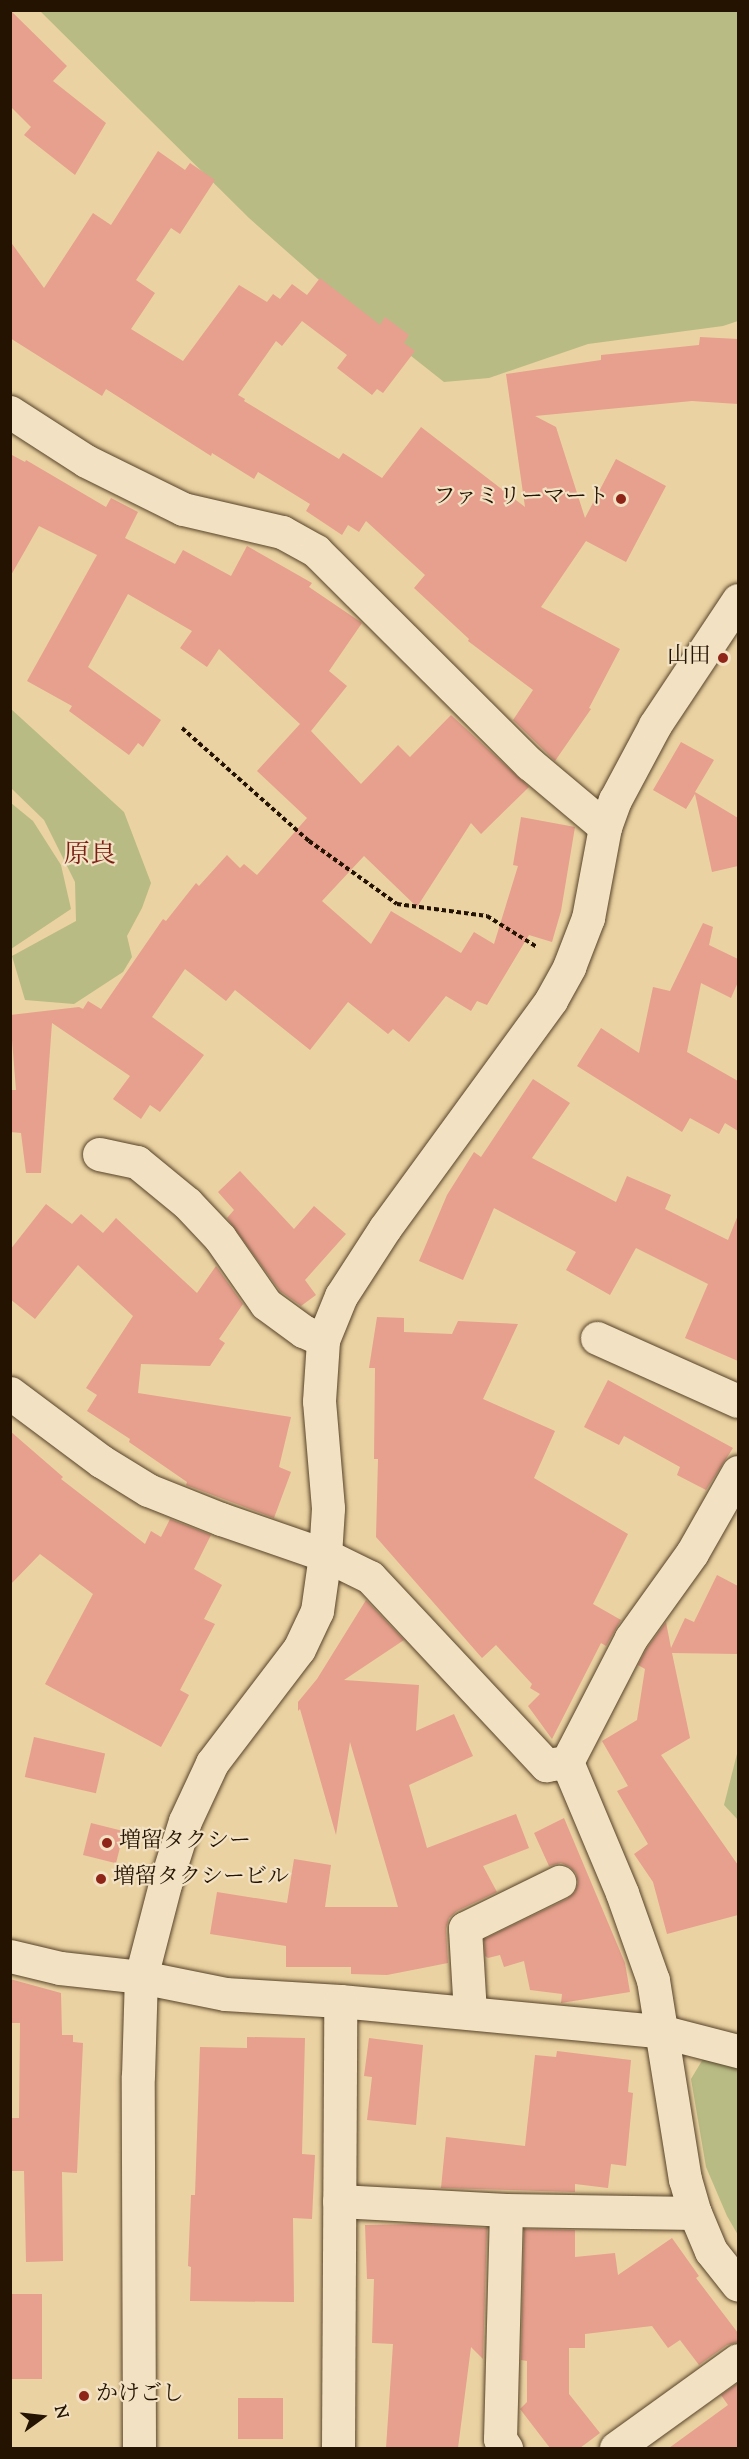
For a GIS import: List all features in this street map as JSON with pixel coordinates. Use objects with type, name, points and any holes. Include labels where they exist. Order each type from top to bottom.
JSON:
[{"type":"street","points":[[10,412],[86,461],[183,509],[282,532],[316,550],[530,764],[605,827]]},
{"type":"street","points":[[139,2448],[138,2076],[141,1977],[165,1884],[185,1821],[212,1763],[299,1649],[317,1611],[325,1555],[328,1508],[319,1401],[323,1340],[341,1296],[385,1228],[551,1000],[588,918],[605,827],[615,800],[654,725],[738,600]]},
{"type":"street","points":[[99,1154],[137,1162],[187,1203],[220,1238],[266,1304],[303,1331],[323,1340]]},
{"type":"street","points":[[597,1338],[738,1401]]},
{"type":"street","points":[[10,1393],[20,1397],[101,1461],[148,1490],[221,1519],[325,1555],[370,1576],[546,1765],[567,1762]]},
{"type":"street","points":[[567,1762],[631,1638],[692,1553],[738,1472]]},
{"type":"street","points":[[567,1762],[622,1893],[653,1980],[686,2179],[695,2213],[711,2251],[738,2285]]},
{"type":"street","points":[[470,2013],[465,1928],[559,1882]]},
{"type":"street","points":[[10,1956],[60,1968],[141,1977],[225,1994],[340,2001],[660,2031],[738,2050]]},
{"type":"street","points":[[338,2448],[340,2001]]},
{"type":"street","points":[[339,2201],[506,2210],[695,2213]]},
{"type":"street","points":[[506,2210],[500,2439],[506,2448]]},
{"type":"street","points":[[616,2448],[738,2360]]},
{"type":"path","points":[[182,728],[309,841],[397,904],[487,916],[568,966]]},
{"type":"green space","points":[[40,11],[738,11],[738,321],[723,326],[588,344],[489,378],[444,382],[353,310],[249,218]]},
{"type":"green space","points":[[11,709],[124,812],[151,883],[142,908],[127,936],[132,957],[123,972],[74,1004],[25,1000],[12,956],[76,921],[75,882],[44,820],[11,788]]},
{"type":"green space","points":[[11,803],[33,821],[61,865],[71,909],[11,949]]},
{"type":"green space","points":[[738,1750],[738,1820],[724,1805]]},
{"type":"green space","points":[[703,2059],[738,2068],[738,2235],[727,2216],[706,2167],[691,2079]]},
{"type":"building","points":[[10,10],[67,66],[53,81],[106,123],[75,175],[24,135],[31,127],[10,106]]},
{"type":"building","points":[[158,151],[185,170],[190,163],[215,180],[180,234],[171,228],[136,280],[155,293],[131,329],[183,361],[239,285],[267,302],[273,294],[280,299],[292,284],[307,295],[320,278],[380,325],[385,317],[409,335],[404,343],[415,351],[383,393],[377,389],[372,395],[337,368],[347,355],[302,321],[282,346],[276,341],[238,395],[245,399],[244,401],[339,459],[343,453],[382,478],[421,427],[525,507],[506,374],[601,360],[601,355],[699,345],[700,337],[738,339],[738,404],[692,401],[535,416],[556,427],[585,518],[616,459],[666,486],[626,562],[586,541],[541,607],[620,649],[589,708],[591,709],[555,761],[513,720],[533,690],[468,641],[469,639],[414,588],[425,575],[366,521],[359,532],[348,525],[342,535],[306,511],[310,504],[258,472],[254,479],[212,453],[211,456],[106,389],[102,396],[10,338],[10,241],[44,288],[93,213],[111,225]]},
{"type":"building","points":[[10,454],[25,462],[26,460],[106,507],[111,498],[138,512],[125,538],[175,564],[183,550],[231,576],[247,546],[312,583],[309,587],[362,623],[329,671],[347,686],[311,731],[361,784],[398,745],[410,757],[451,715],[529,787],[481,834],[471,823],[417,907],[364,856],[322,901],[371,944],[391,911],[461,953],[474,932],[494,944],[518,866],[513,865],[521,817],[575,827],[561,911],[552,942],[529,935],[487,1005],[477,1001],[471,1011],[446,996],[409,1042],[393,1029],[388,1034],[348,1002],[310,1050],[235,990],[226,1001],[185,969],[152,1017],[204,1055],[160,1112],[150,1105],[141,1119],[113,1099],[130,1076],[52,1023],[41,1173],[26,1173],[21,1133],[10,1132],[10,1090],[16,1090],[10,1015],[79,1007],[83,1009],[88,1001],[101,1009],[163,919],[166,921],[196,883],[199,886],[227,855],[240,868],[244,864],[257,875],[307,818],[257,771],[300,724],[219,649],[207,667],[180,648],[192,631],[128,594],[88,667],[161,720],[143,747],[138,743],[129,755],[69,711],[72,706],[27,681],[97,555],[39,526],[10,577]]},
{"type":"building","points":[[681,742],[714,760],[695,792],[738,818],[738,866],[712,872],[695,794],[686,809],[653,790]]},
{"type":"building","points":[[703,923],[713,927],[709,945],[738,959],[738,982],[731,998],[701,983],[687,1052],[738,1081],[738,1131],[725,1123],[719,1134],[690,1118],[682,1132],[577,1066],[601,1028],[639,1053],[653,987],[670,991]]},
{"type":"building","points":[[533,1079],[570,1103],[532,1158],[616,1202],[627,1176],[671,1195],[665,1209],[728,1240],[738,1215],[738,1361],[685,1338],[708,1284],[636,1248],[610,1295],[566,1270],[576,1252],[494,1208],[463,1280],[419,1261],[447,1195],[474,1152],[481,1157]]},
{"type":"building","points":[[240,1171],[294,1229],[314,1206],[346,1234],[305,1280],[316,1295],[301,1306],[280,1291],[227,1218],[234,1210],[218,1192]]},
{"type":"building","points":[[46,1204],[72,1224],[81,1214],[103,1233],[116,1218],[197,1293],[216,1266],[243,1304],[219,1339],[225,1343],[210,1366],[141,1364],[138,1393],[291,1417],[279,1467],[291,1472],[274,1518],[186,1485],[187,1482],[129,1442],[130,1439],[87,1411],[97,1395],[86,1388],[133,1316],[78,1265],[35,1319],[10,1299],[10,1250]]},
{"type":"building","points":[[377,1317],[404,1318],[404,1332],[452,1334],[458,1321],[518,1324],[483,1399],[555,1431],[534,1478],[628,1534],[593,1604],[621,1620],[606,1646],[601,1643],[552,1739],[528,1706],[540,1694],[530,1688],[532,1684],[496,1645],[482,1658],[376,1537],[378,1459],[374,1459],[375,1368],[369,1368]]},
{"type":"building","points":[[608,1380],[733,1448],[706,1490],[677,1475],[680,1467],[624,1436],[619,1445],[584,1427]]},
{"type":"building","points":[[10,1431],[63,1477],[61,1479],[145,1544],[151,1531],[161,1537],[170,1519],[211,1535],[194,1569],[222,1585],[204,1619],[215,1624],[180,1690],[189,1695],[161,1747],[45,1684],[93,1594],[40,1554],[10,1585]]},
{"type":"building","points":[[717,1575],[738,1586],[738,1654],[672,1653],[690,1738],[661,1755],[738,1865],[738,1915],[667,1934],[653,1882],[634,1854],[648,1844],[617,1791],[628,1786],[602,1741],[637,1720],[645,1669],[638,1665],[647,1648],[666,1622],[671,1648],[685,1618],[694,1622]]},
{"type":"building","points":[[366,1600],[404,1640],[344,1680],[419,1685],[416,1731],[454,1714],[473,1756],[409,1785],[427,1848],[516,1814],[529,1848],[483,1866],[497,1892],[457,1911],[449,1918],[446,1929],[448,1963],[387,1975],[351,1974],[351,1967],[286,1967],[286,1946],[210,1934],[217,1892],[287,1903],[294,1859],[331,1865],[325,1907],[398,1907],[350,1742],[336,1835],[300,1709],[298,1711],[298,1702],[317,1679]]},
{"type":"building","points":[[34,1737],[105,1753],[96,1793],[25,1777]]},
{"type":"building","points":[[564,1818],[625,1963],[630,1992],[561,2003],[562,1994],[530,1990],[524,1961],[504,1967],[500,1955],[488,1958],[485,1956],[484,1939],[567,1899],[575,1892],[578,1883],[576,1873],[561,1863],[549,1866],[534,1833]]},
{"type":"building","points":[[91,1823],[124,1831],[116,1863],[83,1855]]},
{"type":"building","points":[[10,1979],[61,1993],[62,2035],[73,2035],[73,2042],[83,2043],[77,2173],[62,2172],[63,2261],[26,2262],[24,2171],[10,2171],[10,2118],[19,2118],[20,2023],[10,2023]]},
{"type":"building","points":[[247,2037],[305,2038],[302,2154],[315,2155],[312,2219],[293,2218],[294,2302],[190,2301],[191,2267],[188,2266],[191,2195],[195,2195],[200,2047],[247,2048]]},
{"type":"building","points":[[369,2038],[423,2045],[416,2125],[367,2120],[372,2077],[364,2076]]},
{"type":"building","points":[[557,2051],[631,2060],[628,2092],[633,2093],[626,2166],[611,2164],[608,2188],[575,2184],[575,2192],[441,2188],[446,2137],[525,2146],[535,2055],[556,2057]]},
{"type":"building","points":[[418,2224],[487,2228],[483,2359],[471,2347],[458,2448],[386,2448],[393,2344],[372,2343],[374,2279],[367,2279],[365,2225]]},
{"type":"building","points":[[524,2229],[575,2230],[575,2257],[615,2253],[618,2275],[672,2238],[699,2276],[696,2278],[738,2333],[738,2342],[727,2345],[699,2365],[680,2340],[668,2348],[652,2326],[585,2334],[585,2348],[569,2348],[569,2394],[600,2433],[580,2448],[550,2448],[520,2409],[527,2402],[527,2361],[521,2360]]},
{"type":"building","points":[[10,2294],[42,2294],[42,2379],[10,2379]]},
{"type":"building","points":[[738,2383],[738,2448],[669,2448],[728,2405],[721,2395]]},
{"type":"building","points":[[238,2398],[283,2398],[283,2439],[238,2439]]},
{"type":"place","name":"ファミリーマート","points":[[621,499]]},
{"type":"place","name":"山田","points":[[723,658]]},
{"type":"place","name":"増留タクシー","points":[[107,1843]]},
{"type":"place","name":"増留タクシービル","points":[[101,1879]]},
{"type":"place","name":"かけごし","points":[[84,2396]]},
{"type":"district","name":"原良","points":[[90,856]]}]
